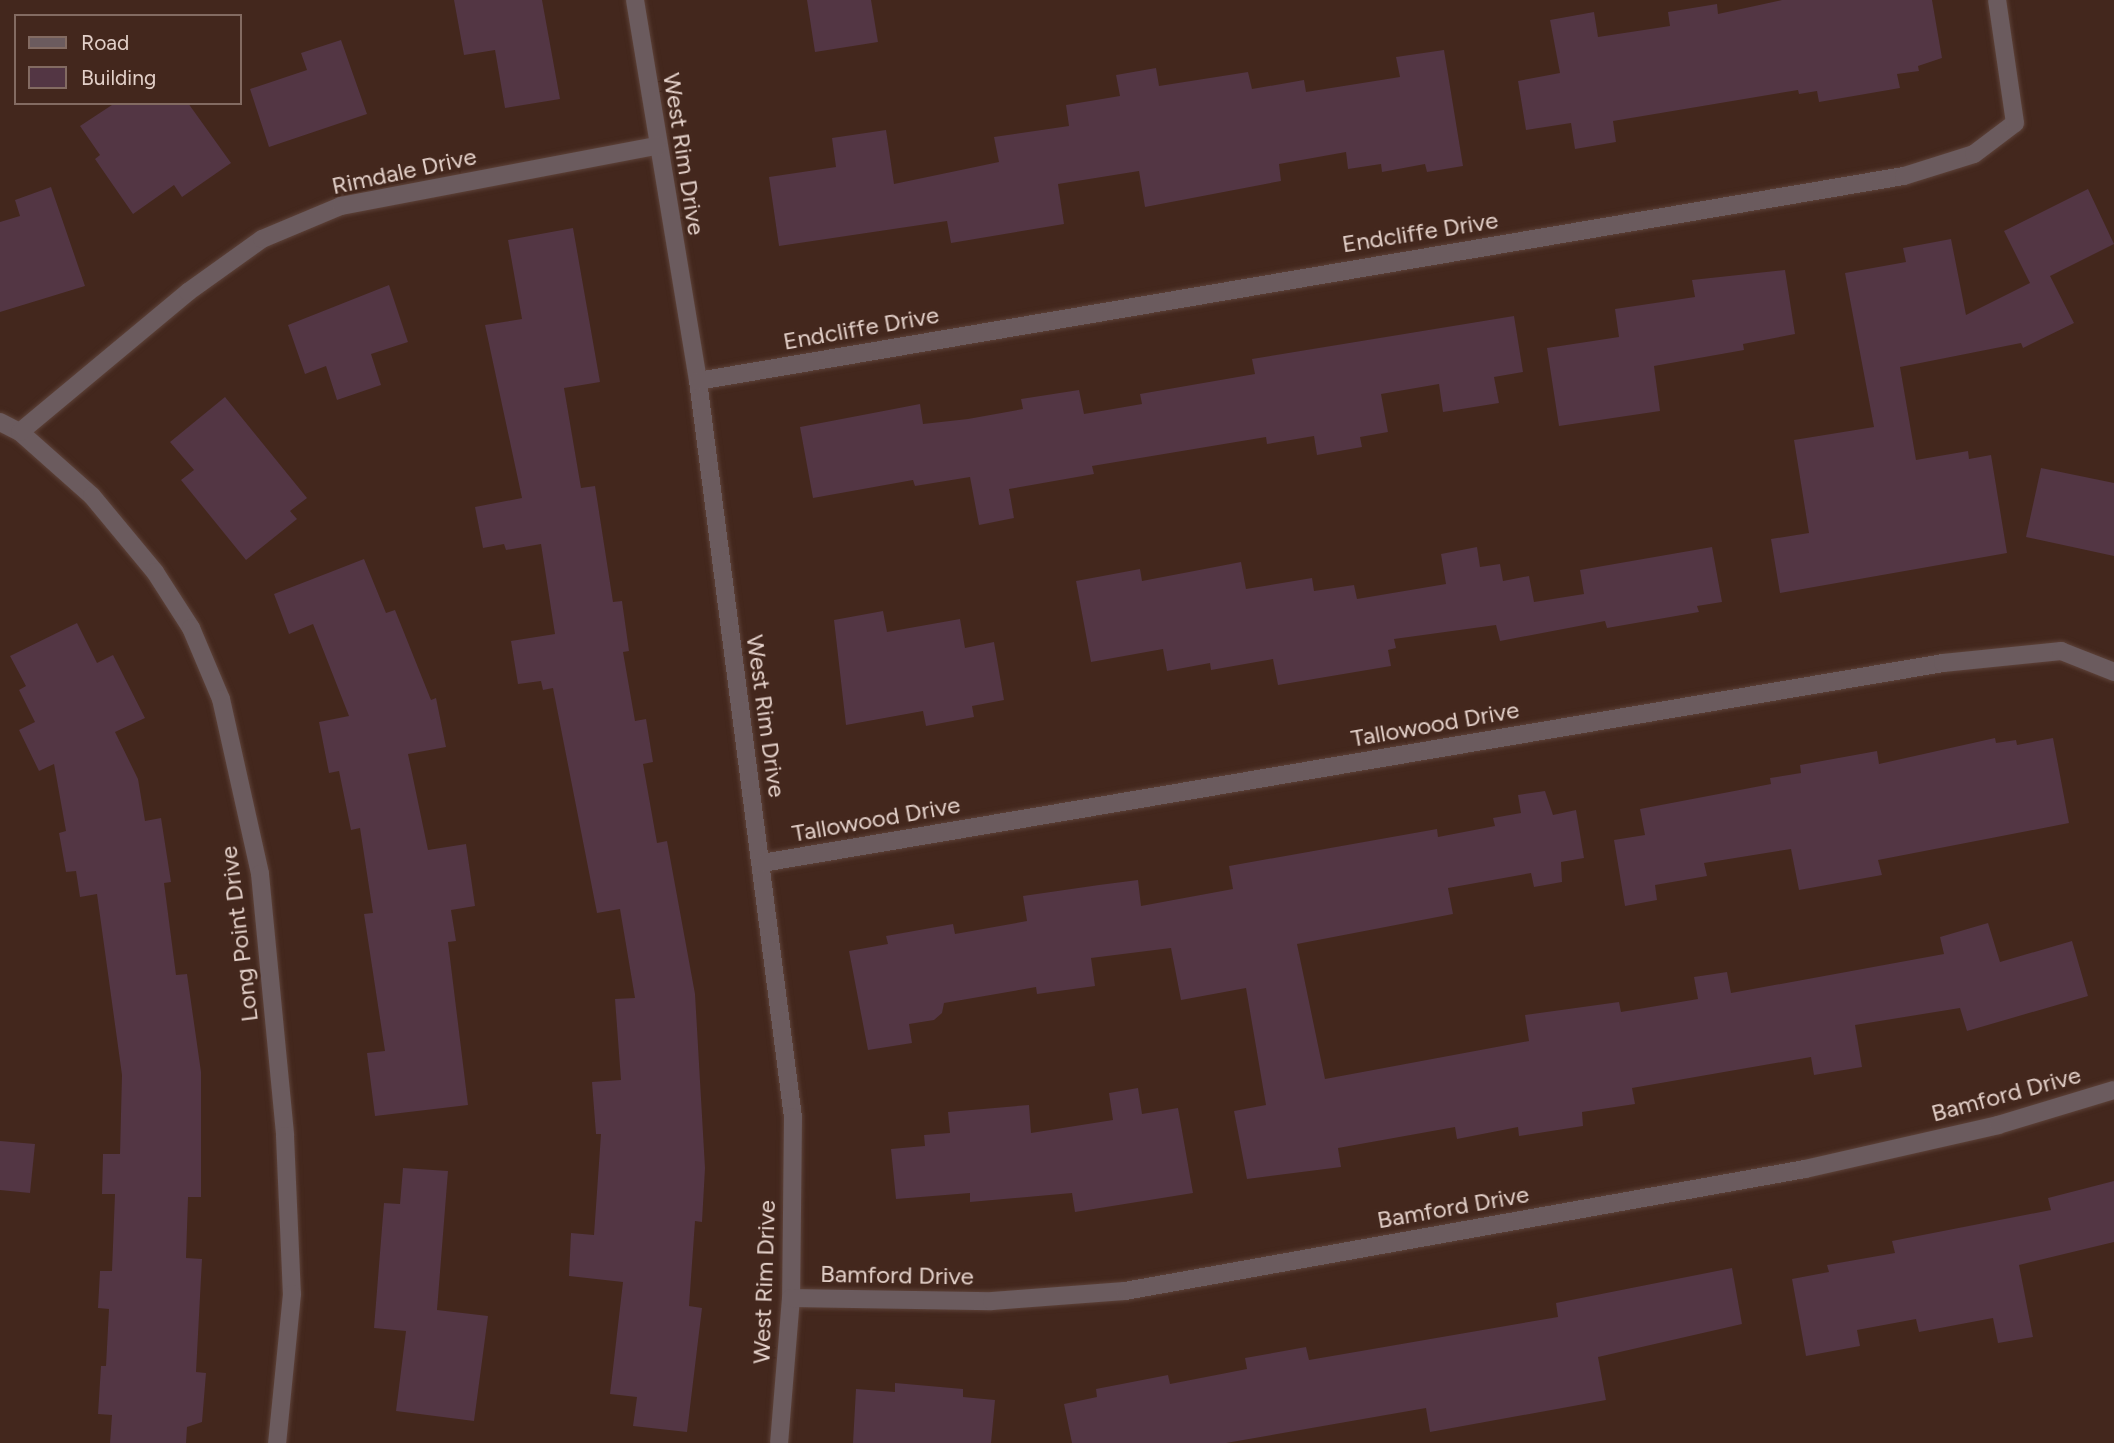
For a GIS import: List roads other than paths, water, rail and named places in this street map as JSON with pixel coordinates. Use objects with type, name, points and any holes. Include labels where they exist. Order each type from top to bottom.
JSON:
[{"type":"street","name":"West Rim Drive","points":[[635,0],[657,146],[698,381],[793,1117],[791,1298],[779,1443]]},
{"type":"street","name":"Endcliffe Drive","points":[[698,381],[1904,176],[1975,154],[2015,123],[1997,0]]},
{"type":"street","name":"Rimdale Drive","points":[[20,432],[188,292],[262,239],[341,206],[657,146]]},
{"type":"street","name":"Long Point Drive","points":[[0,422],[20,432],[92,496],[155,572],[191,628],[221,699],[260,874],[285,1136],[292,1294],[277,1443]]},
{"type":"street","name":"Tallowood Drive","points":[[762,863],[1943,663],[2061,651],[2114,672]]},
{"type":"street","name":"Bamford Drive","points":[[791,1298],[992,1301],[1125,1291],[1805,1169],[1998,1125],[2114,1090]]}]
